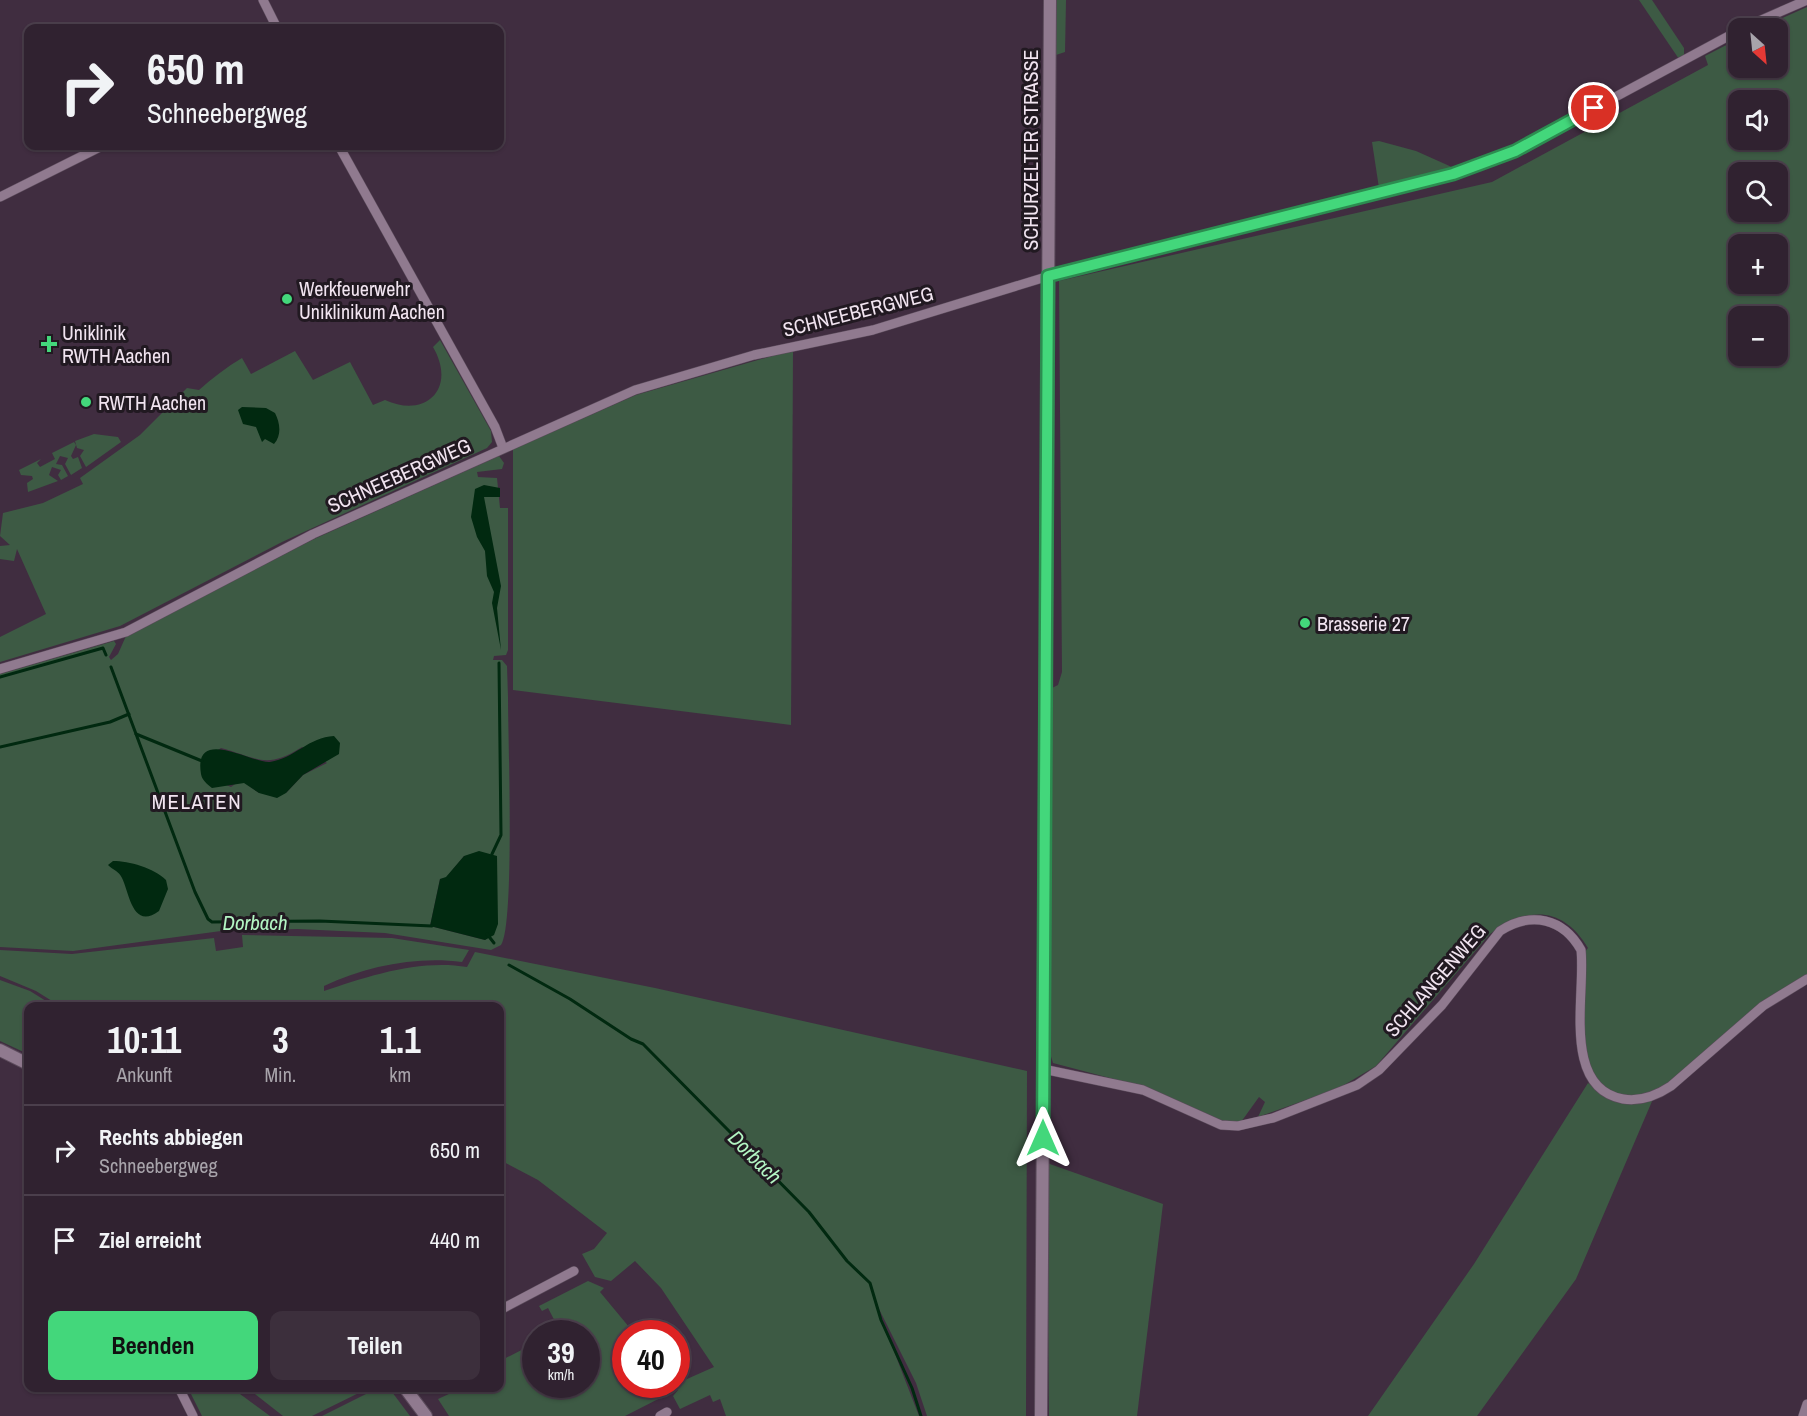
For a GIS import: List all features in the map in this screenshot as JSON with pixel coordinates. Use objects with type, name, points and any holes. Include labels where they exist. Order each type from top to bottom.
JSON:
[{"type":"street","points":[[262,0],[275,24]]},
{"type":"street","name":"SCHURZELTER STRASSE","points":[[1041,1416],[1050,0]]},
{"type":"street","points":[[1766,18],[1807,0]]},
{"type":"street","name":"SCHNEEBERGWEG","points":[[0,669],[90,645],[132,629],[313,534],[634,390],[754,355],[873,330],[1048,276],[1269,222],[1484,164],[1515,151],[1728,36]]},
{"type":"street","points":[[0,197],[94,150]]},
{"type":"street","points":[[341,150],[504,448]]},
{"type":"street","name":"SCHLANGENWEG","points":[[1043,1069],[1143,1090],[1221,1125],[1238,1126],[1273,1118],[1357,1085],[1372,1075],[1442,1005],[1500,931],[1513,923],[1545,920],[1560,925],[1573,936],[1581,950],[1581,1053],[1588,1073],[1603,1090],[1615,1098],[1638,1100],[1660,1093],[1671,1086],[1763,1006],[1807,980]]},
{"type":"street","points":[[0,1050],[24,1062]]},
{"type":"street","points":[[0,1059],[24,1070]]},
{"type":"street","points":[[504,1308],[574,1271]]},
{"type":"street","points":[[181,1392],[193,1416]]},
{"type":"street","points":[[408,1392],[426,1416]]},
{"type":"street","points":[[1803,1416],[1807,1404]]},
{"type":"shaded area","points":[[1055,0],[1066,0],[1065,52],[1056,55]]},
{"type":"shaded area","points":[[1639,0],[1652,0],[1684,48],[1684,57],[1679,59]]},
{"type":"shaded area","points":[[1807,7],[1807,976],[1671,1083],[1642,1097],[1619,1095],[1600,1086],[1585,1059],[1584,953],[1588,948],[1567,924],[1543,915],[1530,915],[1517,919],[1490,934],[1376,1066],[1339,1088],[1258,1117],[1265,1102],[1259,1097],[1241,1122],[1214,1120],[1144,1087],[1053,1063],[1049,1050],[1050,689],[1058,685],[1062,672],[1059,281],[1492,182],[1708,65],[1705,56],[1728,44],[1728,78],[1788,78],[1788,18],[1782,18]]},
{"type":"shaded area","points":[[1379,141],[1416,151],[1454,168],[1379,188],[1372,142]]},
{"type":"shaded area","points":[[440,340],[491,431],[492,442],[487,448],[282,542],[120,626],[0,662],[0,637],[46,614],[17,549],[14,561],[0,559],[0,546],[10,545],[0,536],[3,513],[43,503],[83,484],[80,478],[140,435],[187,388],[199,390],[242,358],[251,374],[295,351],[313,380],[350,362],[373,405],[385,400],[413,406],[425,402],[439,387],[440,362],[433,347]]},
{"type":"shaded area","points":[[793,350],[791,725],[513,690],[513,449],[636,395]]},
{"type":"shaded area","points":[[242,407],[266,408],[275,413],[279,429],[274,444],[265,439],[262,442],[256,427],[243,424],[238,410]]},
{"type":"shaded area","points":[[94,434],[118,437],[121,442],[86,467],[80,456],[84,450],[77,448],[75,441]]},
{"type":"shaded area","points":[[74,442],[76,445],[71,456],[73,459],[78,457],[82,468],[71,475],[65,464],[68,458],[60,456],[56,464],[62,465],[68,476],[61,480],[58,475],[61,470],[52,467],[49,475],[58,481],[28,492],[27,483],[33,479],[32,476],[21,475],[19,470],[41,459],[37,463],[40,467],[55,459],[52,453]]},
{"type":"shaded area","points":[[499,456],[504,463],[502,469],[477,472],[478,477],[497,478],[500,508],[508,508],[508,650],[506,655],[494,656],[493,660],[502,660],[507,666],[508,697],[509,868],[508,903],[501,945],[491,950],[385,933],[297,929],[221,931],[73,951],[0,947],[0,674],[114,641],[116,644],[109,657],[111,660],[118,654],[126,636],[312,540]],"holes":[[[302,747],[327,763],[303,775],[286,793],[259,793],[245,783],[238,782],[231,787],[201,774],[202,760],[221,748],[253,758],[270,760],[290,754]],[[464,856],[491,935],[485,940],[430,926],[440,879],[446,878]]]},
{"type":"shaded area","points":[[484,485],[500,488],[500,497],[484,497],[501,586],[497,608],[501,650],[492,603],[494,592],[487,576],[485,551],[477,537],[471,517],[475,489]]},
{"type":"shaded area","points":[[334,736],[340,743],[339,754],[303,775],[286,793],[277,798],[259,793],[244,783],[212,788],[201,774],[201,759],[206,752],[215,749],[270,762],[279,760],[317,740]]},
{"type":"shaded area","points":[[479,851],[497,856],[498,924],[494,935],[485,940],[430,926],[440,879],[446,877],[464,856]]},
{"type":"shaded area","points":[[113,861],[141,866],[166,880],[168,889],[159,911],[150,916],[137,913],[121,876],[108,865]]},
{"type":"shaded area","points":[[242,935],[392,938],[469,950],[462,962],[427,960],[392,964],[340,979],[324,986],[324,991],[394,970],[431,965],[467,967],[475,952],[655,988],[1027,1071],[1026,1416],[927,1416],[916,1383],[873,1297],[919,1416],[726,1416],[720,1399],[713,1402],[710,1395],[680,1409],[674,1398],[690,1398],[690,1378],[714,1367],[690,1331],[690,1320],[682,1320],[661,1288],[635,1261],[611,1281],[595,1277],[582,1254],[594,1249],[607,1233],[538,1180],[504,1162],[504,1002],[54,1002],[36,991],[0,976],[0,950],[72,954],[214,938],[216,951],[243,947]]},
{"type":"shaded area","points":[[0,980],[30,991],[48,1002],[24,1002],[24,1052],[0,1041]]},
{"type":"shaded area","points":[[1588,1083],[1603,1094],[1653,1099],[1576,1279],[1477,1416],[1368,1416],[1474,1264]]},
{"type":"shaded area","points":[[1047,1163],[1163,1204],[1137,1416],[1049,1416]]},
{"type":"shaded area","points":[[588,1281],[604,1288],[600,1292],[623,1320],[612,1320],[612,1398],[660,1398],[625,1416],[449,1416],[438,1399],[451,1392],[504,1392],[504,1359],[522,1350],[522,1398],[600,1398],[600,1320],[554,1320],[548,1308],[542,1311],[539,1306]]},
{"type":"shaded area","points":[[190,1392],[240,1394],[270,1416],[202,1416]]},
{"type":"shaded area","points":[[252,1392],[361,1392],[312,1416],[283,1416]]},
{"type":"shaded area","points":[[370,1392],[392,1392],[410,1416],[322,1416]]},
{"type":"waterway","name":"Dorbach","points":[[0,677],[103,648],[106,655]]},
{"type":"waterway","points":[[492,854],[501,835],[499,663]]},
{"type":"waterway","name":"Dorbach","points":[[111,667],[195,892],[208,919],[212,922],[320,921],[432,926]]},
{"type":"waterway","points":[[0,747],[110,722],[129,714]]},
{"type":"waterway","points":[[136,734],[202,761]]},
{"type":"waterway","name":"Dorbach","points":[[487,934],[494,943]]},
{"type":"waterway","name":"Dorbach","points":[[509,965],[643,1044],[809,1212],[847,1261],[870,1283],[881,1320],[912,1388],[921,1416]]},
{"type":"place","name":"Werkfeuerwehr Uniklinikum Aachen","points":[[287,299]]},
{"type":"place","name":"Uniklinik RWTH Aachen","points":[[49,344]]},
{"type":"place","name":"RWTH Aachen","points":[[86,402]]},
{"type":"place","name":"Brasserie 27","points":[[1305,623]]},
{"type":"district","name":"MELATEN","points":[[197,801]]},
{"type":"route","points":[[1043,1138],[1048,276],[1139,255],[1453,174],[1515,151],[1594,108]]}]
